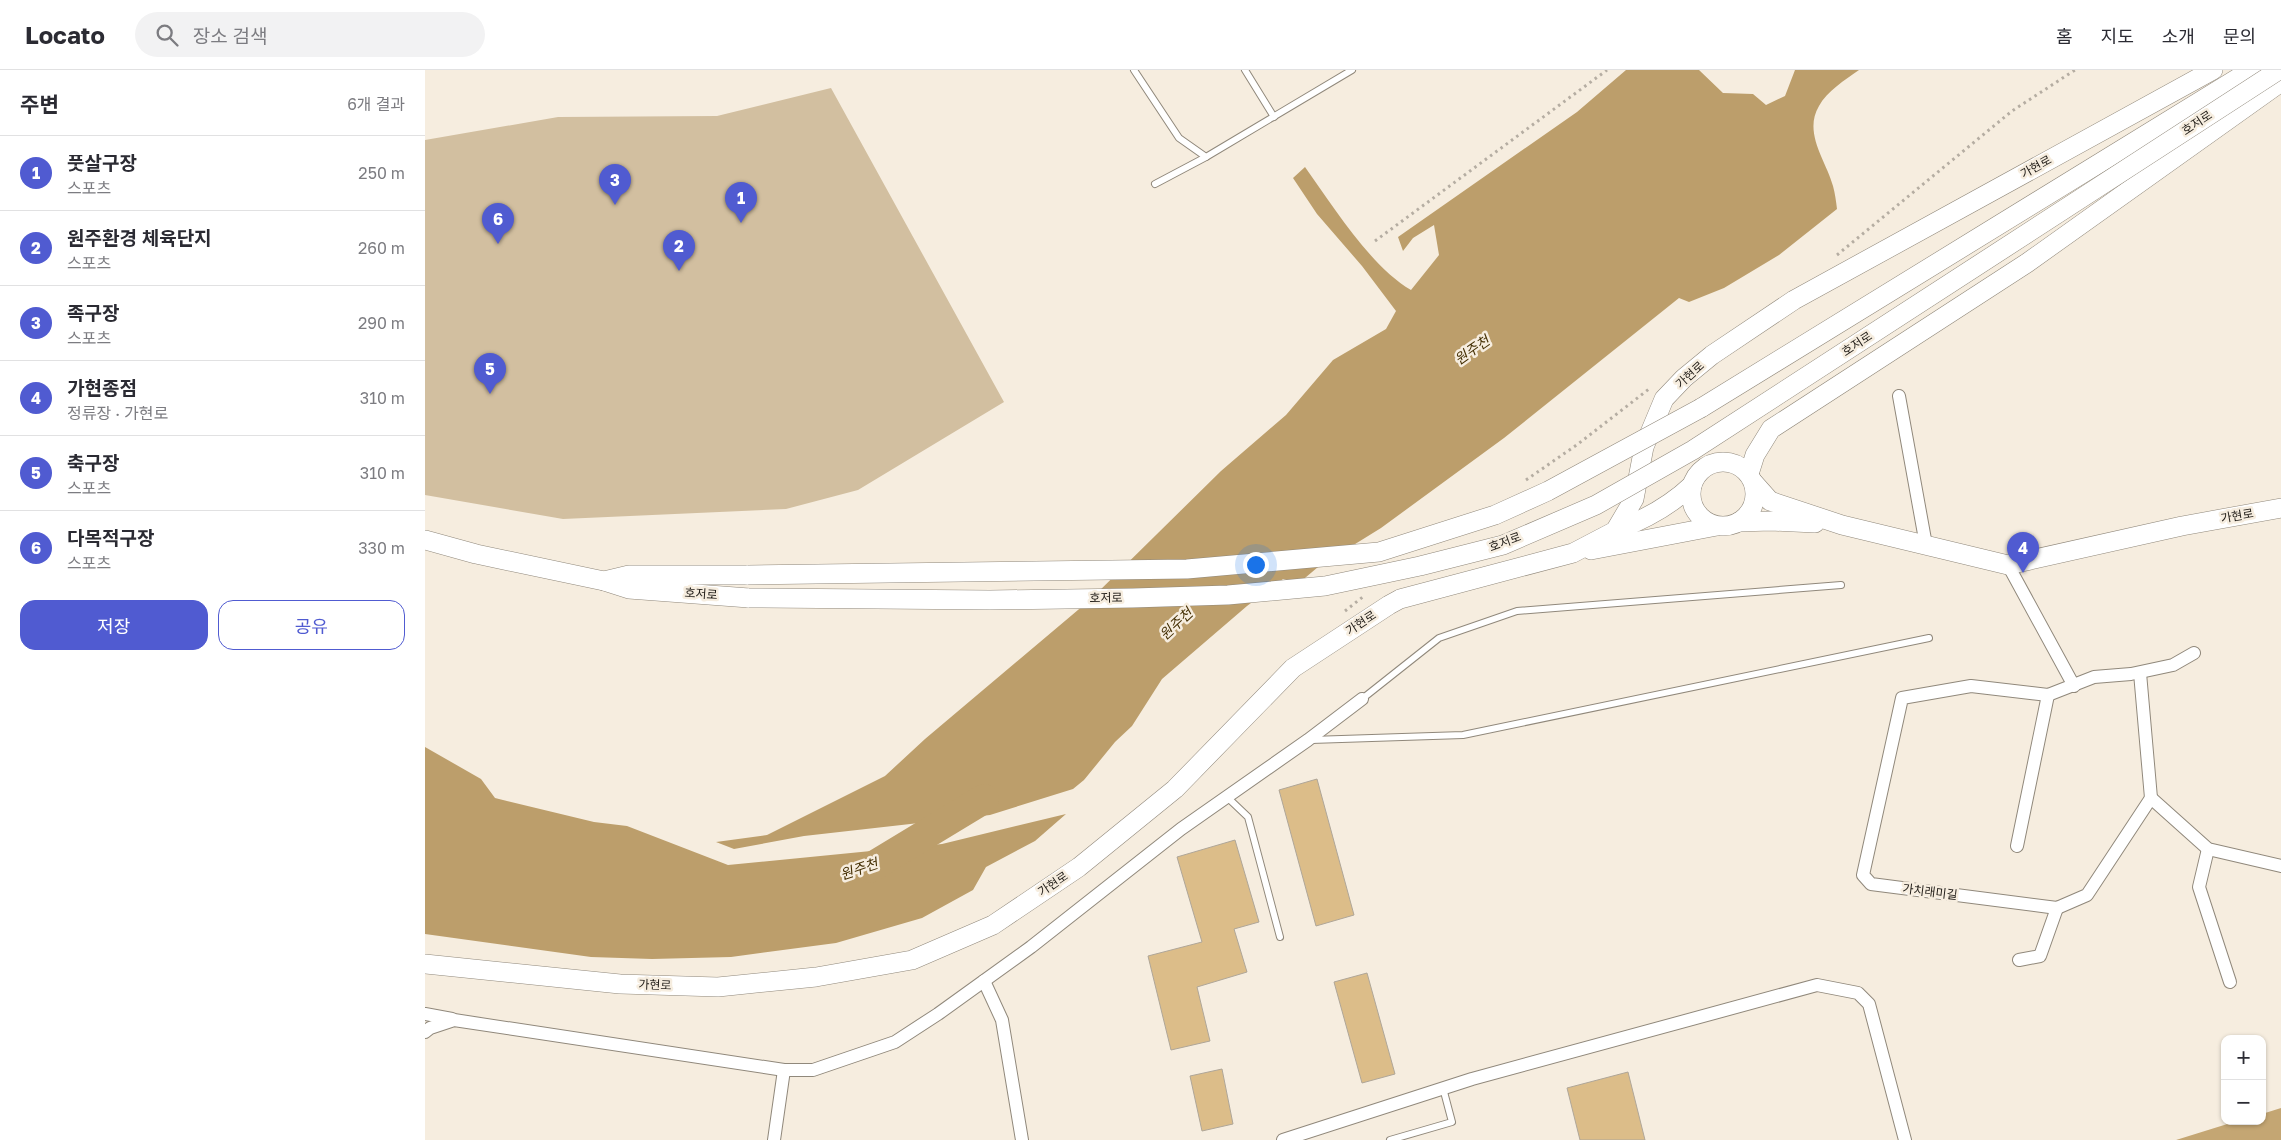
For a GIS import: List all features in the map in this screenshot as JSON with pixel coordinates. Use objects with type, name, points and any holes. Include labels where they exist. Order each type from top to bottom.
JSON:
[{"type":"street","name":"가현로","points":[[425,964],[620,984],[718,987],[816,977],[912,960],[993,925],[1079,867],[1175,789],[1293,668],[1389,605],[1400,599],[1573,553],[1615,531],[1634,499],[1644,448],[1664,399],[1684,378],[1712,355],[1794,300],[2213,70]]},
{"type":"street","name":"호저로","points":[[605,581],[629,575],[1187,569],[1379,552],[1495,515],[1548,491],[1701,408],[2251,70]]},
{"type":"street","name":"호저로","points":[[425,540],[476,554],[605,581],[629,590],[749,598],[990,600],[1228,595],[1325,586],[1420,566],[1503,545],[1596,505],[1693,450],[2279,70]]},
{"type":"street","points":[[1573,553],[1717,526],[1729,526],[1739,522],[1748,515],[1754,506],[1756,494],[1751,478],[1755,455],[1771,429],[2027,263],[2281,82]]},
{"type":"street","points":[[1899,396],[1926,545]]},
{"type":"street","points":[[1615,531],[1645,519],[1675,501],[1692,485],[1703,469],[1717,462],[1732,463],[1751,478],[1770,501],[1842,525]]},
{"type":"street","points":[[1692,485],[1693,505],[1699,515],[1707,522],[1717,526]]},
{"type":"street","name":"가현로","points":[[1842,525],[2007,565],[2182,526],[2281,508]]},
{"type":"street","points":[[1739,522],[1771,521],[1842,525]]},
{"type":"street","points":[[2007,565],[2074,686]]},
{"type":"street","name":"가치래미길","points":[[2057,908],[1871,884],[1863,875],[1902,698],[1971,686],[2048,695],[2094,677],[2140,673],[2173,665],[2195,653]]},
{"type":"street","points":[[2019,960],[2039,956],[2057,908],[2087,895],[2151,798],[2140,673]]},
{"type":"street","points":[[2017,846],[2048,695]]},
{"type":"street","points":[[425,1014],[784,1070],[813,1070],[895,1042],[1031,947],[1181,830],[1308,740],[1362,698]]},
{"type":"street","points":[[2151,798],[2208,849],[2281,866]]},
{"type":"street","points":[[2208,849],[2199,887],[2230,982]]},
{"type":"street","points":[[984,981],[1002,1020],[1022,1140]]},
{"type":"street","points":[[1283,1140],[1443,1088],[1817,985],[1858,993],[1869,1004],[1905,1140]]},
{"type":"street","points":[[425,1032],[430,1028],[454,1020]]},
{"type":"street","points":[[774,1140],[784,1070]]},
{"type":"lane","points":[[1133,70],[1179,138],[1206,157]]},
{"type":"lane","points":[[1245,70],[1274,116]]},
{"type":"lane","points":[[1155,184],[1206,157],[1352,70]]},
{"type":"lane","points":[[1362,698],[1439,638],[1517,611],[1841,585]]},
{"type":"lane","points":[[1308,740],[1463,736],[1929,638]]},
{"type":"lane","points":[[1227,797],[1248,817],[1280,937]]},
{"type":"lane","points":[[1391,1140],[1452,1122],[1443,1088]]},
{"type":"path","points":[[1375,241],[1607,70]]},
{"type":"path","points":[[1835,256],[2012,111],[2075,70]]},
{"type":"path","points":[[1521,484],[1578,444],[1652,386]]},
{"type":"path","points":[[1344,612],[1367,593]]},
{"type":"shaded area","points":[[831,88],[1004,402],[858,490],[786,509],[563,519],[425,495],[425,140],[558,117],[717,116]]},
{"type":"shaded area","points":[[2281,1108],[2281,1140],[2176,1140],[2224,1125],[2266,1125],[2266,1113]]},
{"type":"water","points":[[1626,70],[1699,70],[1723,93],[1753,94],[1766,105],[1785,96],[1795,70],[1859,70],[1837,86],[1822,101],[1815,116],[1813,126],[1817,146],[1833,186],[1837,209],[1779,255],[1724,288],[1689,302],[1679,298],[1504,438],[1381,528],[1318,567],[1299,583],[1283,579],[1247,606],[1162,679],[1132,726],[1115,742],[1084,780],[1073,789],[990,815],[804,836],[734,849],[716,842],[767,835],[885,776],[925,739],[1091,599],[1221,471],[1286,415],[1333,360],[1386,329],[1396,311],[1362,266],[1317,214],[1293,178],[1305,167],[1340,217],[1367,251],[1381,266],[1411,290],[1439,255],[1434,225],[1413,238],[1403,251],[1398,237],[1577,112]]},
{"type":"water","points":[[425,747],[481,779],[495,798],[594,822],[627,826],[728,865],[942,844],[1066,814],[1035,841],[986,867],[973,890],[922,918],[836,943],[731,957],[652,959],[591,957],[425,934]]},
{"type":"building","points":[[1317,779],[1354,915],[1316,926],[1279,790]]},
{"type":"building","points":[[1235,840],[1259,922],[1234,929],[1247,972],[1197,987],[1210,1041],[1171,1050],[1148,956],[1202,942],[1177,857]]},
{"type":"building","points":[[1367,973],[1395,1074],[1362,1083],[1334,982]]},
{"type":"building","points":[[1222,1069],[1233,1124],[1202,1131],[1190,1076]]},
{"type":"building","points":[[1628,1072],[1645,1140],[1580,1140],[1567,1088]]},
{"type":"waterway","name":"원주천","points":[[870,868],[984,799]]},
{"type":"place","name":"족구장","points":[[615,205]]},
{"type":"place","name":"풋살구장","points":[[741,223]]},
{"type":"place","name":"다목적구장","points":[[498,244]]},
{"type":"place","name":"원주환경 체육단지","points":[[679,271]]},
{"type":"place","name":"축구장","points":[[490,394]]},
{"type":"place","name":"가현종점","points":[[2023,573]]}]
